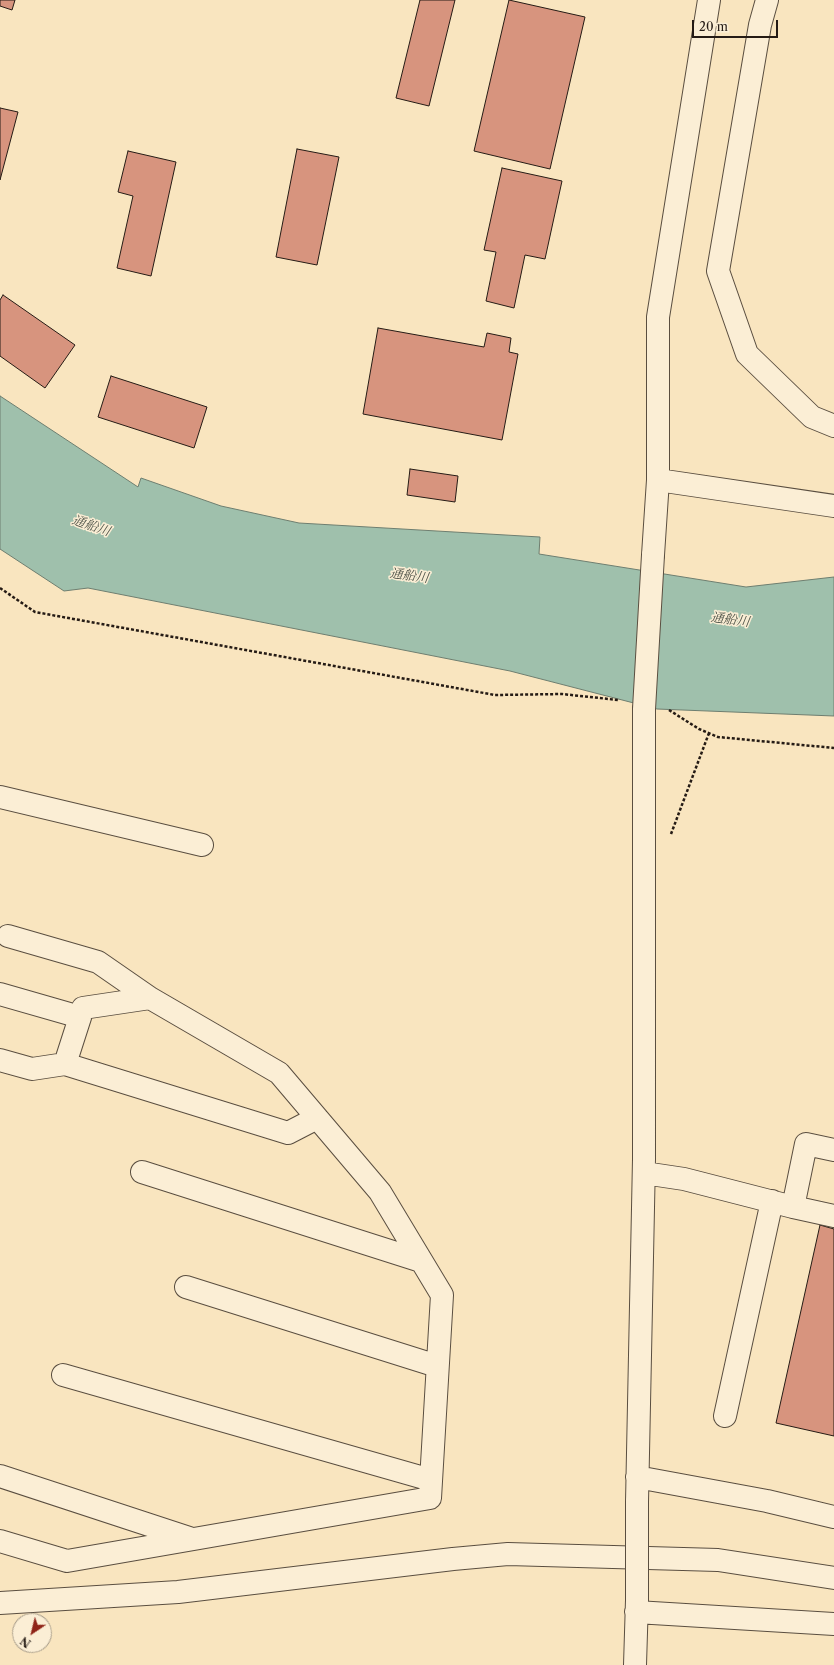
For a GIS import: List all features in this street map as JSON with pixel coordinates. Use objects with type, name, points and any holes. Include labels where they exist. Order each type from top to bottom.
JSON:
[{"type":"street","points":[[635,1665],[637,1606],[637,1477],[644,1173],[644,709],[658,480],[658,317],[709,0]]},
{"type":"street","points":[[767,0],[760,25],[718,271],[747,354],[812,417],[834,426]]},
{"type":"street","points":[[658,480],[834,506]]},
{"type":"street","points":[[0,797],[202,845]]},
{"type":"street","points":[[0,1541],[66,1561],[430,1498],[442,1294],[380,1192],[279,1073],[150,998],[98,962],[8,936]]},
{"type":"street","points":[[0,994],[80,1017]]},
{"type":"street","points":[[65,1064],[83,1008],[150,998]]},
{"type":"street","points":[[0,1060],[32,1069],[65,1064],[288,1133],[317,1118]]},
{"type":"street","points":[[725,1416],[783,1204],[806,1144],[834,1150]]},
{"type":"street","points":[[142,1172],[421,1261]]},
{"type":"street","points":[[644,1173],[684,1179],[834,1216]]},
{"type":"street","points":[[186,1287],[438,1366]]},
{"type":"street","points":[[63,1375],[431,1480]]},
{"type":"street","points":[[0,1476],[192,1539]]},
{"type":"street","points":[[637,1477],[767,1501],[834,1517]]},
{"type":"street","points":[[0,1604],[178,1592],[453,1559],[508,1554],[718,1560],[834,1578]]},
{"type":"street","points":[[637,1606],[834,1624]]},
{"type":"path","points":[[0,588],[35,612],[487,694],[562,694],[622,700]]},
{"type":"path","points":[[666,708],[699,728],[718,737],[834,748]]},
{"type":"path","points":[[668,840],[675,826],[709,733]]},
{"type":"water","name":"通船川","points":[[0,396],[138,487],[141,478],[221,506],[299,523],[540,537],[539,554],[746,587],[834,577],[834,716],[657,709],[510,671],[88,588],[64,591],[0,549]]},
{"type":"building","points":[[0,0],[15,0],[12,10],[0,6]]},
{"type":"building","points":[[420,0],[455,0],[429,106],[396,98]]},
{"type":"building","points":[[509,0],[585,17],[550,169],[474,151]]},
{"type":"building","points":[[0,108],[18,112],[0,180]]},
{"type":"building","points":[[297,149],[339,157],[317,265],[276,257]]},
{"type":"building","points":[[128,151],[176,162],[151,276],[117,268],[133,196],[118,192]]},
{"type":"building","points":[[502,168],[562,181],[545,259],[525,255],[514,308],[486,301],[496,252],[484,250]]},
{"type":"building","points":[[3,295],[75,345],[45,388],[0,356],[0,300]]},
{"type":"building","points":[[378,328],[484,347],[487,333],[511,338],[509,352],[518,354],[502,440],[363,414]]},
{"type":"building","points":[[111,376],[207,407],[194,448],[98,417]]},
{"type":"building","points":[[410,469],[458,476],[455,502],[407,495]]},
{"type":"building","points":[[820,1225],[834,1229],[834,1436],[776,1423]]}]
